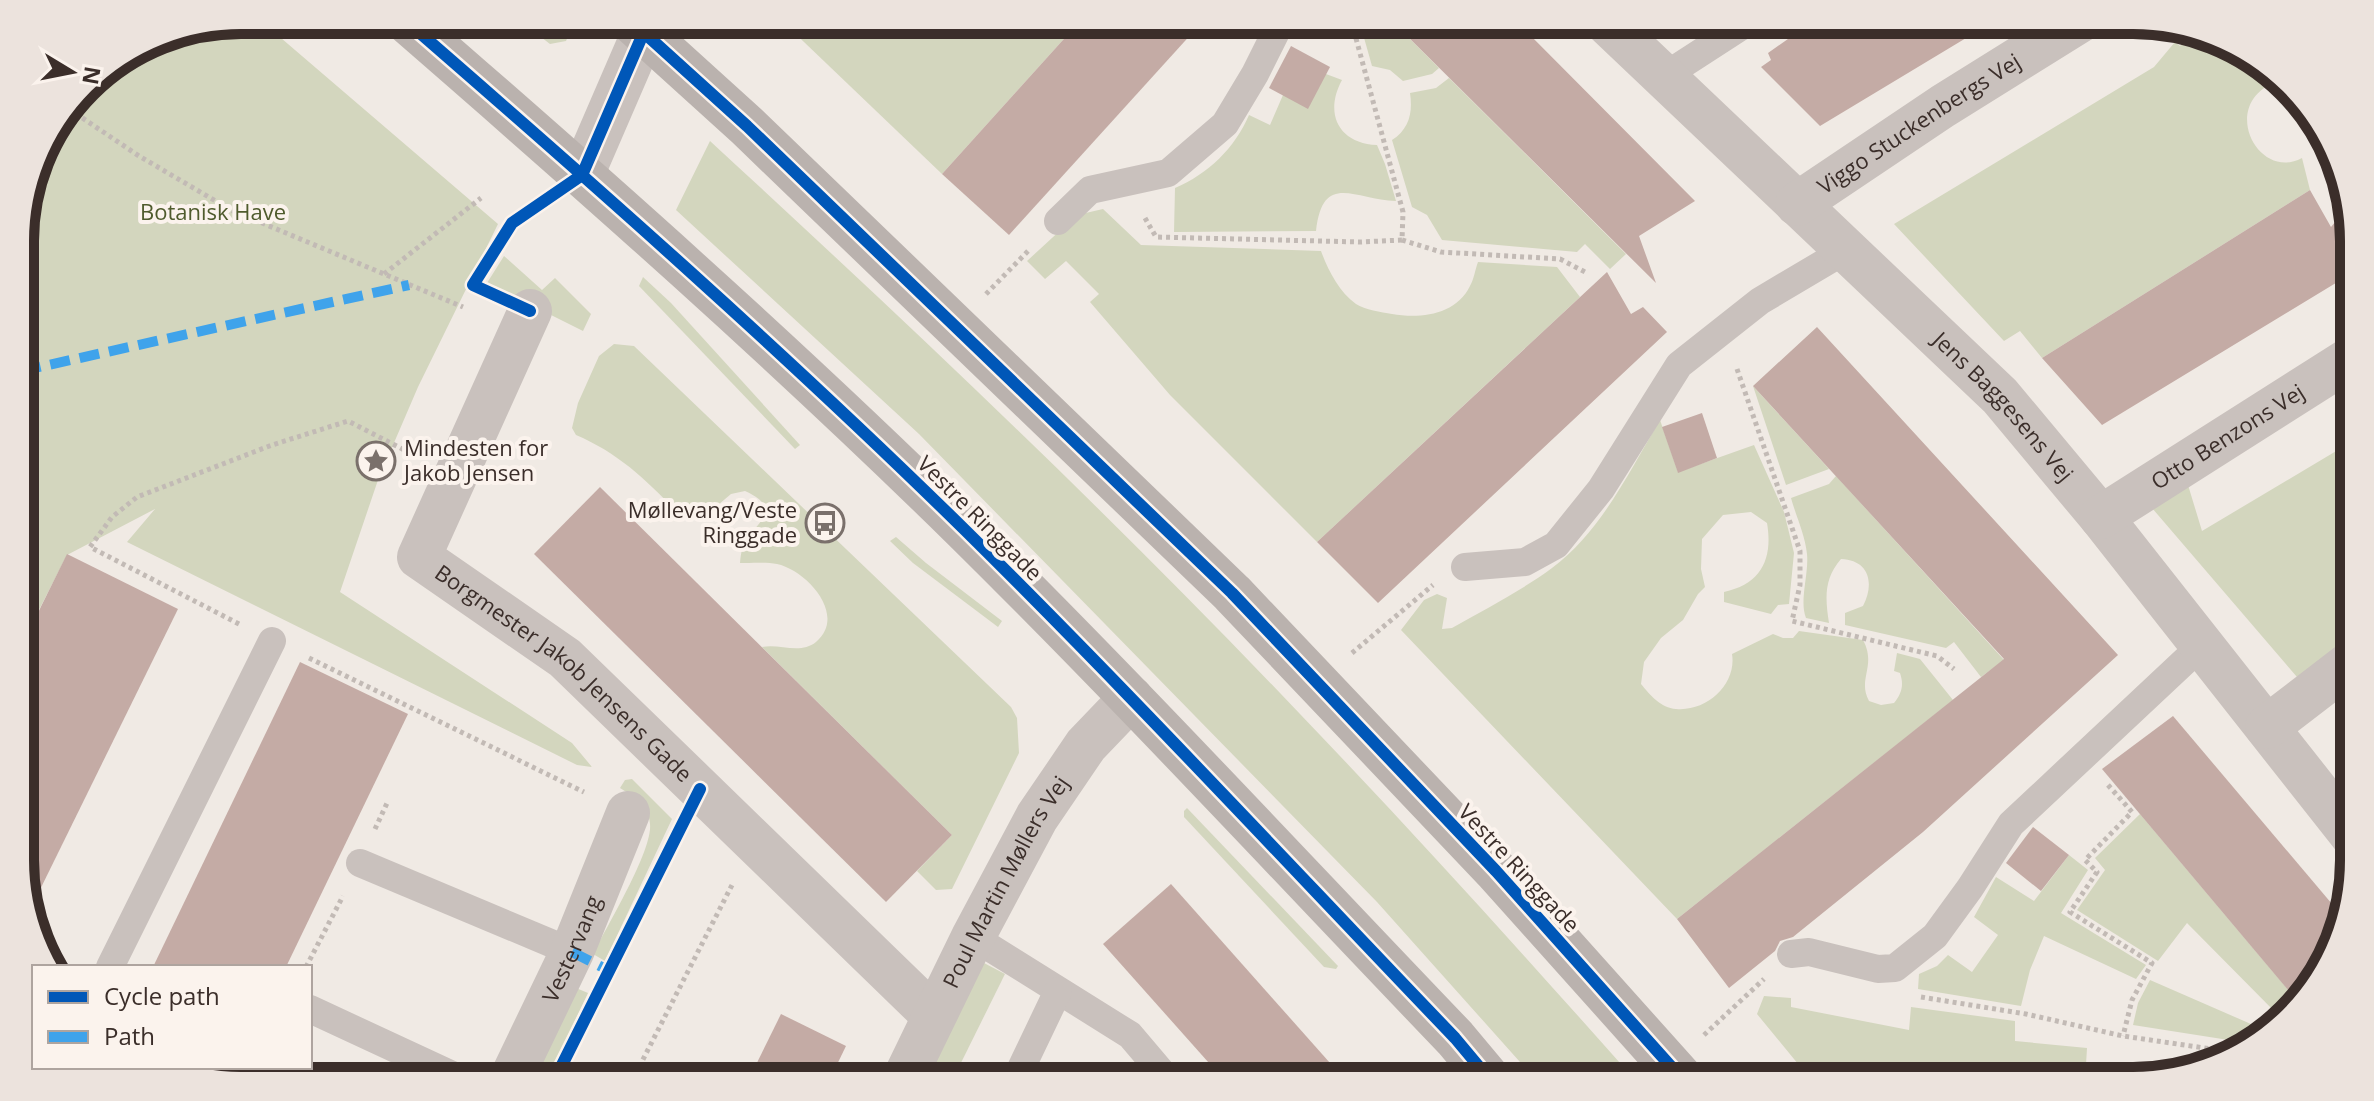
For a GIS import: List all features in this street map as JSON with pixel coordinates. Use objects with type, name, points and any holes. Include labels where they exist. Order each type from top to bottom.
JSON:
[{"type":"main road","name":"Vestre Ringgade","points":[[421,34],[821,391],[965,530],[1131,698],[1479,1067]]},
{"type":"main road","name":"Vestre Ringgade","points":[[651,34],[1232,593],[1496,871],[1672,1067]]},
{"type":"street","points":[[582,175],[637,34]]},
{"type":"street","name":"Jens Baggesens Vej","points":[[1618,34],[2000,396],[2101,517],[2340,820]]},
{"type":"street","name":"Viggo Stuckenbergs Vej","points":[[1797,204],[1943,106],[2059,34]]},
{"type":"street","name":"Borgmester Jakob Jensens Gade","points":[[530,311],[419,557],[565,658],[934,1016]]},
{"type":"street","name":"Otto Benzons Vej","points":[[2101,517],[2340,365]]},
{"type":"street","points":[[2267,727],[2340,671]]},
{"type":"street","name":"Poul Martin Møllers Vej","points":[[910,1067],[973,937],[1037,817],[1086,745],[1131,698]]},
{"type":"street","name":"Vestervang","points":[[517,1067],[572,952],[628,813]]},
{"type":"lane","points":[[1058,221],[1090,190],[1168,173],[1225,124],[1275,34]]},
{"type":"lane","points":[[1663,77],[1729,34]]},
{"type":"lane","points":[[1465,567],[1525,562],[1556,545],[1601,489],[1679,365],[1760,301],[1846,250]]},
{"type":"lane","points":[[111,965],[272,641]]},
{"type":"lane","points":[[1791,954],[1809,952],[1878,969],[1895,968],[1935,936],[2011,824],[2202,645]]},
{"type":"lane","points":[[360,863],[572,952]]},
{"type":"lane","points":[[973,937],[1130,1035],[1157,1067]]},
{"type":"lane","points":[[1022,1067],[1058,991]]},
{"type":"lane","points":[[312,1010],[435,1067]]},
{"type":"path","points":[[1355,34],[1403,212],[1402,240]]},
{"type":"path","points":[[77,115],[139,156],[231,210],[463,307]]},
{"type":"path","points":[[1125,183],[1156,237],[1360,242],[1402,240],[1441,252],[1560,259],[1587,273]]},
{"type":"path","points":[[384,275],[481,198]]},
{"type":"path","points":[[955,326],[1058,221]]},
{"type":"path","points":[[1724,330],[1800,551],[1800,585],[1792,621],[1937,656],[1954,669]]},
{"type":"path","points":[[192,599],[90,547],[112,517],[137,497],[272,445],[348,421],[454,476]]},
{"type":"path","points":[[1318,682],[1433,585],[1465,567]]},
{"type":"path","points":[[423,714],[628,813]]},
{"type":"path","points":[[2082,756],[2132,812],[2085,860],[2097,872],[2070,912],[2152,963],[2132,1000],[2123,1036]]},
{"type":"path","points":[[639,1067],[754,842]]},
{"type":"path","points":[[1683,1067],[1791,954]]},
{"type":"path","points":[[1895,968],[1913,996],[2026,1014],[2123,1036],[2216,1050]]},
{"type":"green space","name":"Botanisk Have","points":[[227,34],[276,34],[498,224],[418,387],[378,480],[340,592],[572,743],[592,767],[577,765],[127,542],[155,509],[67,555],[34,620],[34,227],[41,187],[55,149],[80,112],[112,112],[112,79],[126,69],[149,55],[200,38]]},
{"type":"green space","points":[[537,34],[569,34],[566,41],[550,44]]},
{"type":"green space","points":[[796,34],[1068,34],[942,174]]},
{"type":"green space","points":[[1363,34],[1405,34],[1439,68],[1432,74],[1403,81],[1390,70],[1372,66]]},
{"type":"green space","points":[[2184,41],[2212,50],[2237,62],[2269,86],[2259,93],[2249,107],[2247,122],[2251,137],[2259,150],[2271,159],[2286,163],[2302,158],[2310,190],[2042,358],[2020,331],[2004,341],[1894,224],[2154,67],[2175,42],[2180,46]]},
{"type":"green space","points":[[1326,74],[1342,80],[1334,104],[1338,124],[1353,139],[1377,145],[1396,201],[1354,194],[1333,195],[1320,212],[1316,231],[1174,232],[1175,188],[1219,159],[1249,115],[1270,125],[1283,95]]},
{"type":"green space","points":[[1449,78],[1626,254],[1610,269],[1585,244],[1577,252],[1442,240],[1427,215],[1412,207],[1392,140],[1408,120],[1410,93],[1436,88]]},
{"type":"green space","points":[[710,141],[1010,423],[1229,640],[1428,850],[1624,1067],[1524,1067],[1377,902],[919,434],[676,210]]},
{"type":"green space","points":[[1103,209],[1141,245],[1321,251],[1335,280],[1350,299],[1364,308],[1383,312],[1414,316],[1447,309],[1464,296],[1478,262],[1557,267],[1580,297],[1317,542],[1170,395],[1090,302],[1099,294],[1066,261],[1045,279],[1027,261],[1077,215]]},
{"type":"green space","points":[[504,256],[542,290],[555,278],[591,314],[583,331],[487,283]]},
{"type":"green space","points":[[643,277],[671,303],[800,445],[795,449],[639,286]]},
{"type":"green space","points":[[614,344],[634,346],[1011,707],[1017,718],[1019,753],[952,889],[936,890],[917,871],[952,835],[762,647],[810,646],[825,631],[827,619],[819,595],[800,575],[777,564],[740,563],[744,543],[763,518],[765,507],[762,502],[745,491],[731,494],[705,516],[684,520],[635,472],[607,451],[576,435],[572,428],[578,403],[599,356]]},
{"type":"green space","points":[[1753,386],[1829,469],[1786,485]]},
{"type":"green space","points":[[1660,420],[1678,472],[1754,445],[1784,512],[1794,553],[1789,604],[1778,605],[1771,614],[1724,602],[1724,592],[1748,583],[1762,568],[1768,536],[1767,523],[1751,512],[1723,515],[1702,539],[1701,569],[1705,587],[1683,620],[1661,638],[1644,662],[1641,684],[1652,696],[1671,708],[1699,706],[1718,694],[1725,685],[1730,676],[1732,654],[1773,634],[1793,638],[1799,631],[1863,640],[1868,657],[1865,686],[1869,701],[1881,705],[1894,703],[1899,696],[1901,677],[1894,671],[1897,653],[1920,659],[1953,700],[1677,919],[1401,630],[1424,600],[1437,594],[1447,598],[1442,629],[1452,628],[1552,568],[1600,519]]},
{"type":"green space","points":[[2340,449],[2340,649],[2297,677],[2152,508],[2188,485],[2202,531]]},
{"type":"green space","points":[[1836,476],[2004,660],[1981,677],[1954,642],[1946,648],[1845,625],[1845,613],[1863,606],[1869,589],[1867,574],[1850,560],[1841,559],[1831,574],[1827,597],[1829,623],[1806,618],[1803,604],[1807,554],[1791,498],[1829,484]]},
{"type":"green space","points":[[896,537],[1002,621],[998,627],[913,563],[890,541]]},
{"type":"green space","points":[[632,779],[672,819],[605,961],[593,954],[637,870],[649,836],[649,818],[644,807],[620,788],[625,780]]},
{"type":"green space","points":[[1187,808],[1338,966],[1336,969],[1324,967],[1184,817]]},
{"type":"green space","points":[[2140,814],[2291,994],[2275,1011],[2187,923],[2158,961],[2077,910],[2105,870],[2095,858]]},
{"type":"green space","points":[[2069,855],[2088,870],[2061,913],[2146,965],[2136,979],[2044,936],[2030,970],[2021,1006],[1918,989],[1919,974],[1937,966],[1948,955],[1972,972],[1998,935],[1974,917],[1996,877],[2034,901]]},
{"type":"green space","points":[[984,963],[1005,974],[959,1067],[933,1067]]},
{"type":"green space","points":[[2150,980],[2256,1026],[2234,1041],[2133,1025],[2138,1003]]},
{"type":"green space","points":[[576,988],[588,993],[554,1067],[537,1067]]},
{"type":"green space","points":[[1764,996],[1791,998],[1791,1007],[1909,1030],[1911,1007],[2015,1021],[2015,1041],[2087,1048],[2086,1067],[1801,1067],[1757,1014]]},
{"type":"building","points":[[1068,34],[1191,34],[1009,235],[942,174]]},
{"type":"building","points":[[1405,34],[1529,34],[1695,201],[1639,236],[1656,283]]},
{"type":"building","points":[[1795,34],[1973,34],[1820,126],[1761,67],[1771,60],[1768,53]]},
{"type":"building","points":[[1291,46],[1330,67],[1308,109],[1269,88]]},
{"type":"building","points":[[2310,190],[2331,227],[2338,218],[2340,280],[2102,425],[2042,358]]},
{"type":"building","points":[[1607,272],[1631,314],[1643,307],[1667,332],[1378,603],[1317,542]]},
{"type":"building","points":[[1817,327],[2118,655],[1923,832],[1793,937],[1780,941],[1775,951],[1729,988],[1677,919],[2004,659],[1753,386]]},
{"type":"building","points":[[1702,413],[1717,458],[1678,473],[1662,427]]},
{"type":"building","points":[[600,487],[952,835],[886,902],[534,554]]},
{"type":"building","points":[[67,554],[178,609],[37,895],[34,860],[34,621]]},
{"type":"building","points":[[300,662],[408,714],[287,965],[154,965]]},
{"type":"building","points":[[2173,716],[2335,907],[2312,964],[2291,994],[2102,769]]},
{"type":"building","points":[[2033,827],[2069,855],[2041,891],[2006,863]]},
{"type":"building","points":[[1171,884],[1334,1067],[1213,1067],[1103,944]]},
{"type":"building","points":[[781,1014],[846,1046],[836,1067],[755,1067]]},
{"type":"marked path","points":[[34,368],[409,285]]},
{"type":"marked path","points":[[572,952],[608,970]]},
{"type":"cycle path","points":[[421,34],[689,270],[965,530],[1212,782],[1479,1067]]},
{"type":"cycle path","points":[[582,175],[643,34]]},
{"type":"cycle path","points":[[645,34],[747,126],[1232,593],[1496,871],[1671,1067]]},
{"type":"cycle path","points":[[530,311],[473,285],[512,223],[582,175]]},
{"type":"cycle path","points":[[561,1067],[700,789]]},
{"type":"place","name":"Mindesten for Jakob Jensen","points":[[376,461]]},
{"type":"place","name":"Møllevang/Veste Ringgade","points":[[825,523]]}]
